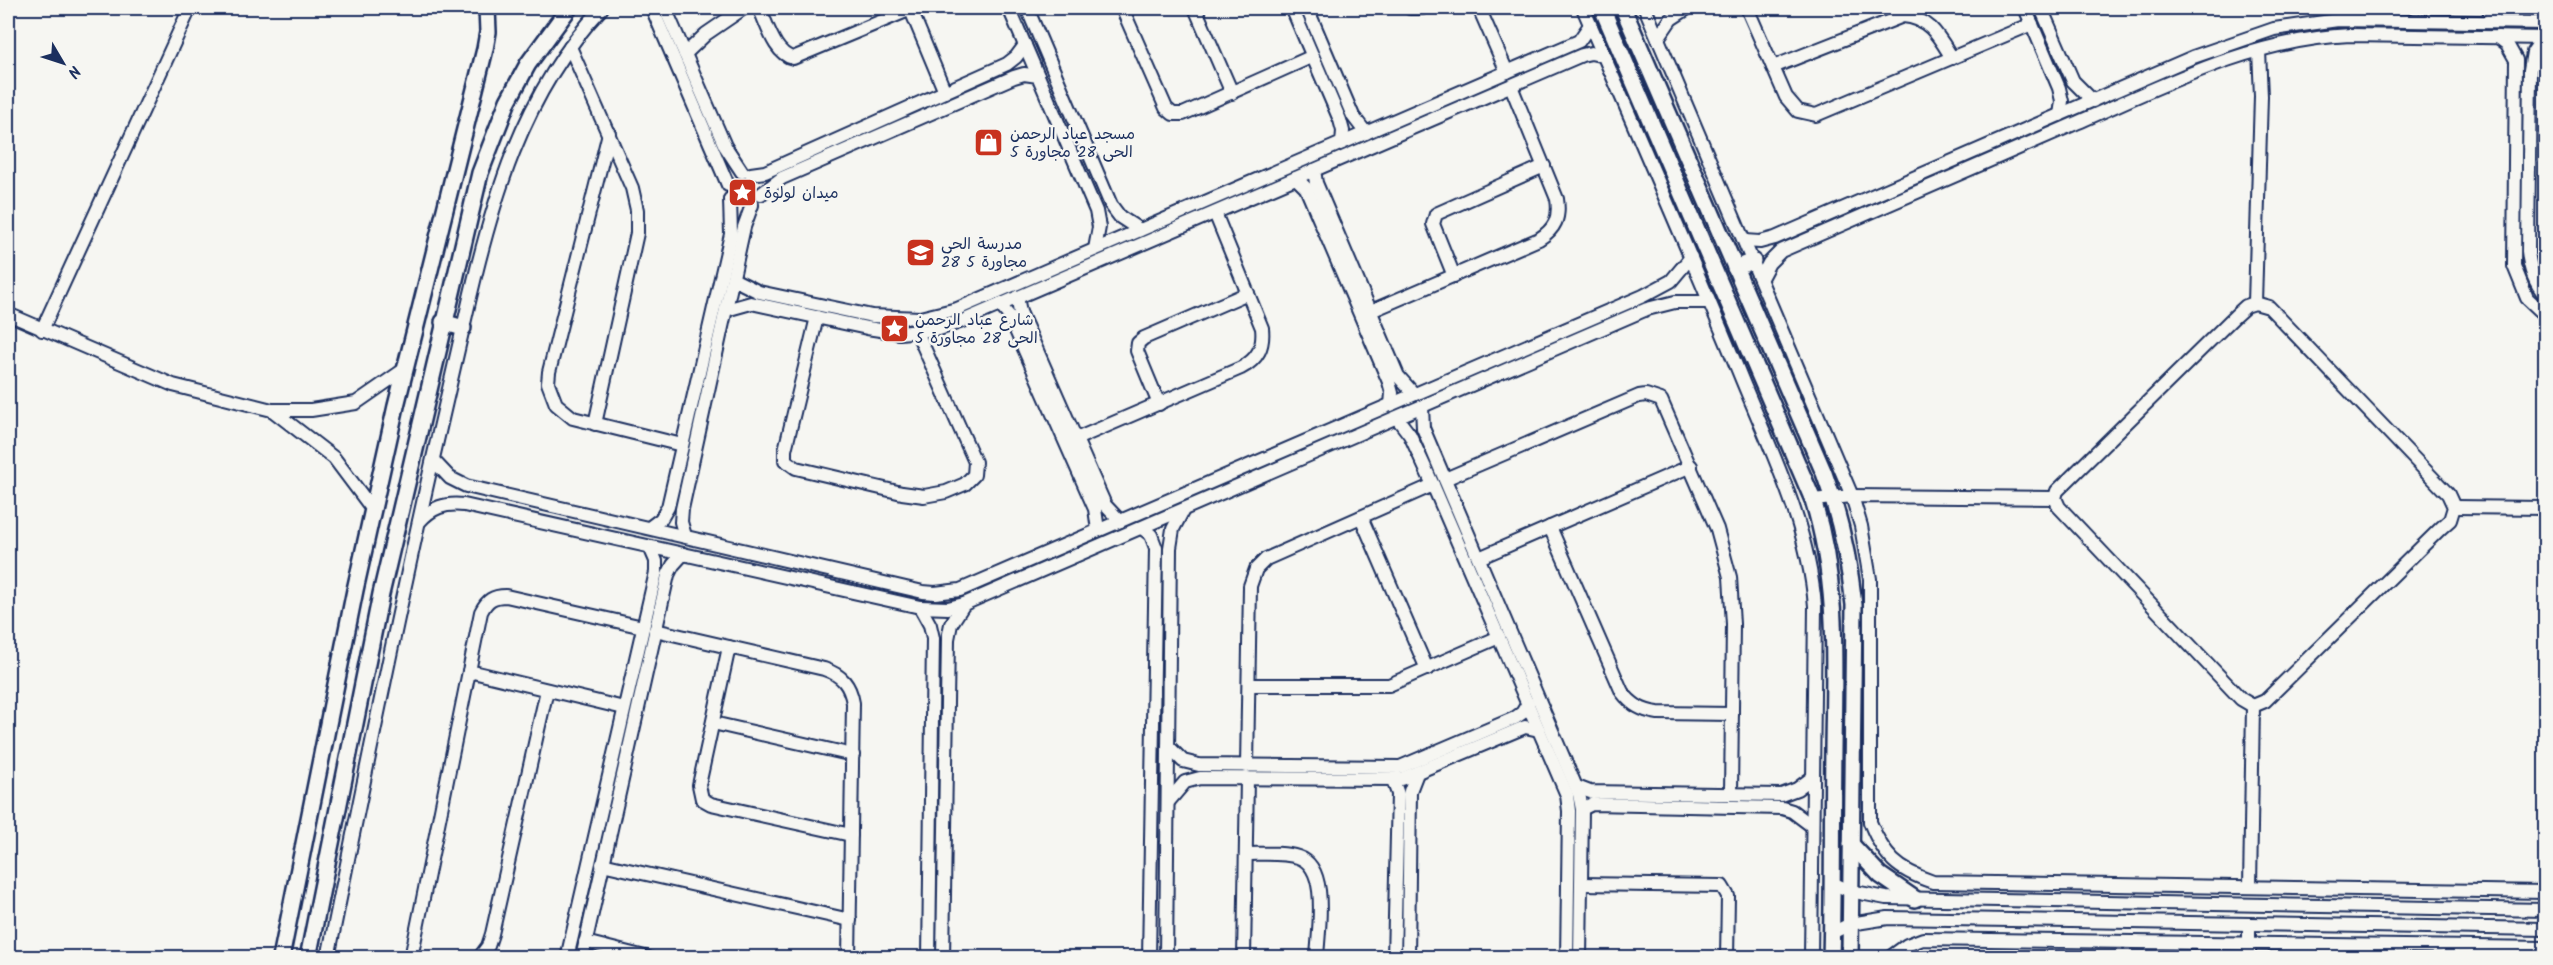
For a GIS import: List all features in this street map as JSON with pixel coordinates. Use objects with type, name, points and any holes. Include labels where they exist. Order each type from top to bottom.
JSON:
[{"type":"street","points":[[42,330],[190,8]]},
{"type":"street","points":[[281,957],[299,860],[373,510],[405,369],[485,49],[488,32],[487,8]]},
{"type":"street","points":[[308,957],[381,594],[443,322],[480,173],[508,101],[528,64],[568,8]]},
{"type":"street","points":[[328,957],[419,522],[482,244],[503,175],[519,134],[542,89],[570,47],[602,8]]},
{"type":"street","points":[[649,528],[665,514],[731,234],[728,185],[652,8]]},
{"type":"street","points":[[665,8],[725,146],[747,173],[761,185],[761,194]]},
{"type":"street","points":[[686,54],[706,34],[744,8]]},
{"type":"street","points":[[759,8],[779,50],[793,58],[911,8],[945,92]]},
{"type":"street","points":[[1009,8],[1096,211],[1099,227],[1095,249]]},
{"type":"street","points":[[1027,8],[1111,205],[1120,217],[1140,230]]},
{"type":"street","points":[[1122,8],[1169,112],[1183,114],[1313,56]]},
{"type":"street","points":[[1195,8],[1232,93]]},
{"type":"street","points":[[1292,8],[1340,120],[1342,143]]},
{"type":"street","points":[[1307,8],[1353,116],[1366,133]]},
{"type":"street","points":[[1410,8],[1422,8]]},
{"type":"street","points":[[1479,8],[1507,72]]},
{"type":"street","points":[[1583,8],[1691,257],[1794,508],[1807,550],[1815,606],[1811,957]]},
{"type":"street","points":[[1602,8],[1813,500],[1828,557],[1834,615],[1831,957]]},
{"type":"street","points":[[1623,8],[1833,498],[1847,551],[1854,605],[1850,957]]},
{"type":"street","points":[[1645,8],[1852,496],[1861,526],[1870,579],[1870,822],[1878,843],[1892,861],[1911,874],[1933,882],[2546,892]]},
{"type":"street","points":[[1658,38],[1671,19],[1688,8]]},
{"type":"street","points":[[1747,8],[1791,105],[1807,114],[1816,115],[2032,24]]},
{"type":"street","points":[[2025,8],[2059,87],[2062,101],[2060,115]]},
{"type":"street","points":[[2041,8],[2073,81],[2093,100]]},
{"type":"street","points":[[2465,22],[2471,8]]},
{"type":"street","points":[[2488,8],[2496,22]]},
{"type":"street","points":[[1773,68],[1903,16],[1916,17],[1927,23],[1952,58]]},
{"type":"street","points":[[1745,241],[1760,243],[1775,238],[2193,57],[2274,29],[2338,20],[2546,23]]},
{"type":"street","points":[[733,279],[752,291],[872,316],[920,318],[957,309],[1579,41],[1584,37],[1590,25]]},
{"type":"street","points":[[1761,278],[1769,263],[1781,251],[2197,71],[2259,51],[2302,39],[2324,36],[2544,38]]},
{"type":"street","points":[[2498,37],[2507,44],[2516,60],[2514,267],[2527,298],[2546,316]]},
{"type":"street","points":[[2544,38],[2533,52],[2531,61],[2528,251],[2530,269],[2537,286],[2546,296]]},
{"type":"street","points":[[728,185],[733,176],[765,172],[1007,63],[1016,57],[1025,45]]},
{"type":"street","points":[[570,47],[632,188],[638,221],[635,244],[595,424]]},
{"type":"street","points":[[2255,303],[2261,96],[2259,51]]},
{"type":"street","points":[[726,310],[751,303],[884,332],[917,333],[960,322],[1587,54],[1604,56]]},
{"type":"street","points":[[685,536],[681,522],[682,509],[744,227],[752,205],[761,194],[782,178],[1014,77],[1024,74],[1038,76]]},
{"type":"street","points":[[1371,311],[1539,239],[1553,227],[1559,211],[1557,199],[1511,86]]},
{"type":"street","points":[[2516,93],[2529,92]]},
{"type":"street","points":[[609,133],[548,383],[555,404],[563,413],[573,418],[682,445]]},
{"type":"street","points":[[1454,276],[1433,224],[1436,214],[1544,166]]},
{"type":"street","points":[[454,170],[480,173]]},
{"type":"street","points":[[1314,170],[1316,183],[1398,376],[1414,394]]},
{"type":"street","points":[[1296,178],[1306,188],[1389,382],[1392,393],[1391,405]]},
{"type":"street","points":[[730,199],[742,207],[752,205]]},
{"type":"street","points":[[1076,439],[1241,368],[1257,356],[1261,348],[1262,328],[1215,213]]},
{"type":"street","points":[[433,460],[450,478],[466,486],[923,592],[960,590],[1661,288],[1682,271],[1691,257]]},
{"type":"street","points":[[1735,268],[1754,261]]},
{"type":"street","points":[[1159,404],[1137,351],[1140,340],[1248,293]]},
{"type":"street","points":[[1017,297],[1020,312],[1105,505],[1120,521]]},
{"type":"street","points":[[419,522],[432,509],[451,504],[920,607],[948,608],[964,604],[1142,528],[1647,309],[1676,302],[1709,302]]},
{"type":"street","points":[[2255,303],[2269,308],[2448,494],[2454,507],[2450,520],[2265,701],[2253,706],[2246,704],[2233,691],[2059,507],[2055,498],[2058,491],[2235,316],[2246,306],[2255,303]]},
{"type":"street","points":[[1000,304],[1010,317],[1095,509],[1098,530]]},
{"type":"street","points":[[8,314],[173,385],[272,410],[311,410],[356,403],[405,369]]},
{"type":"street","points":[[817,317],[785,450],[788,464],[796,468],[902,493],[924,496],[946,492],[965,484],[970,480],[975,469],[975,462],[917,333]]},
{"type":"street","points":[[443,322],[463,328]]},
{"type":"street","points":[[1445,479],[1646,395],[1654,396],[1666,407],[1719,534],[1730,577],[1733,604],[1731,794]]},
{"type":"street","points":[[1422,407],[1422,421],[1426,436],[1577,787],[1581,809],[1581,884],[1567,957]]},
{"type":"street","points":[[272,410],[334,458],[373,510]]},
{"type":"street","points":[[1397,418],[1414,442],[1564,788],[1569,803],[1574,927],[1580,957]]},
{"type":"street","points":[[1414,442],[1426,436]]},
{"type":"street","points":[[1311,439],[1318,452]]},
{"type":"street","points":[[1479,558],[1691,466]]},
{"type":"street","points":[[1244,957],[1250,586],[1256,569],[1266,559],[1433,485]]},
{"type":"street","points":[[1813,500],[1852,496],[2055,498]]},
{"type":"street","points":[[2454,507],[2546,508]]},
{"type":"street","points":[[1166,957],[1170,548],[1173,530],[1183,510]]},
{"type":"street","points":[[1361,517],[1427,669]]},
{"type":"street","points":[[1550,527],[1622,692],[1629,701],[1647,712],[1732,714]]},
{"type":"street","points":[[1142,528],[1151,535],[1156,548],[1149,957]]},
{"type":"street","points":[[582,957],[662,573],[650,547]]},
{"type":"street","points":[[662,573],[683,554]]},
{"type":"street","points":[[841,590],[845,574]]},
{"type":"street","points":[[411,957],[481,612],[490,599],[498,596],[824,669],[836,673],[845,681],[854,703],[849,957]]},
{"type":"street","points":[[943,957],[948,639],[951,624],[964,604]]},
{"type":"street","points":[[920,607],[930,625],[933,638],[929,957]]},
{"type":"street","points":[[567,957],[624,708],[649,629]]},
{"type":"street","points":[[1248,685],[1377,687],[1395,684],[1499,637]]},
{"type":"street","points":[[729,647],[698,790],[702,799],[711,804],[851,835]]},
{"type":"street","points":[[469,671],[624,708]]},
{"type":"street","points":[[479,957],[488,946],[492,934],[547,690]]},
{"type":"street","points":[[1167,802],[1179,787],[1192,779],[1247,772],[1405,765],[1515,718],[1522,713],[1528,703]]},
{"type":"street","points":[[2237,904],[2244,887],[2253,706]]},
{"type":"street","points":[[713,723],[853,755]]},
{"type":"street","points":[[1168,746],[1177,757],[1191,764],[1247,772],[1393,780],[1417,773],[1525,727],[1539,730]]},
{"type":"street","points":[[1408,957],[1410,791],[1417,773]]},
{"type":"street","points":[[1577,787],[1590,792],[1787,794],[1813,777]]},
{"type":"street","points":[[1393,780],[1398,790],[1395,957]]},
{"type":"street","points":[[1581,809],[1592,804],[1782,808],[1792,811],[1812,826]]},
{"type":"street","points":[[1851,844],[1880,875],[1915,899]]},
{"type":"street","points":[[1246,854],[1296,856],[1310,864],[1319,883],[1317,957]]},
{"type":"street","points":[[602,864],[850,920]]},
{"type":"street","points":[[1990,882],[1990,900]]},
{"type":"street","points":[[1581,884],[1722,886],[1728,896],[1727,957]]},
{"type":"street","points":[[1832,884],[1850,891],[1886,898],[2546,909]]},
{"type":"street","points":[[2264,887],[2264,905]]},
{"type":"street","points":[[1886,898],[1885,908],[1888,918]]},
{"type":"street","points":[[1832,933],[1850,924],[1888,918],[2546,929]]},
{"type":"street","points":[[1990,940],[1991,920]]},
{"type":"street","points":[[2249,924],[2249,957]]},
{"type":"street","points":[[1889,957],[1907,945],[1923,939],[2546,948]]},
{"type":"street","points":[[585,942],[649,957]]},
{"type":"place","name":"مسجد عباد الرحمن الحى 28 مجاورة 5","points":[[989,142]]},
{"type":"place","name":"ميدان لولوة","points":[[743,192]]},
{"type":"place","name":"مدرسة الحى 28 مجاورة 5","points":[[920,252]]},
{"type":"place","name":"شارع عباد الرحمن الحى 28 مجاورة 5","points":[[894,328]]}]
